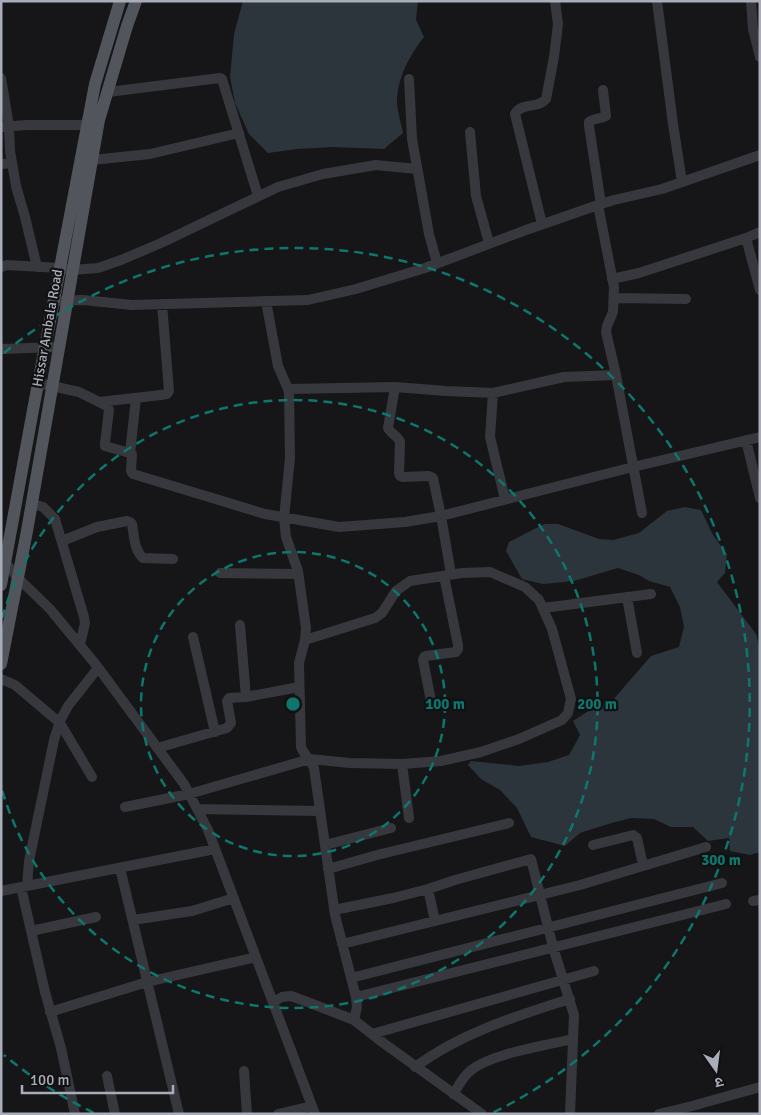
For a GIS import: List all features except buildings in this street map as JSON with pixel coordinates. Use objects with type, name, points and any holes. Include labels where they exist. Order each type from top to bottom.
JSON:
[{"type":"main road","name":"Hissar Ambala Road","points":[[1,585],[54,301],[66,269],[92,160],[95,84],[120,1]]},
{"type":"main road","name":"Hissar Ambala Road","points":[[1,664],[32,504],[59,347],[67,300],[66,269],[93,125],[108,92],[136,1]]},
{"type":"street","points":[[542,224],[515,114],[516,110],[520,108],[541,104],[546,99],[558,24],[555,1]]},
{"type":"street","points":[[657,1],[682,182]]},
{"type":"street","points":[[751,1],[753,29],[760,57]]},
{"type":"street","points":[[1,78],[5,126],[16,186],[37,267]]},
{"type":"street","points":[[108,92],[220,78],[224,82],[258,196]]},
{"type":"street","points":[[409,79],[412,139],[429,234],[437,263]]},
{"type":"street","points":[[603,90],[606,116],[592,120],[589,122],[589,126],[614,298],[613,312],[606,332],[642,513]]},
{"type":"street","points":[[5,126],[93,125]]},
{"type":"street","points":[[470,132],[476,196],[489,244]]},
{"type":"street","points":[[92,160],[150,154],[239,133]]},
{"type":"street","points":[[54,301],[83,300],[132,305],[308,300],[356,289],[437,263],[542,224],[614,200],[662,189],[760,155]]},
{"type":"street","points":[[1,164],[12,163]]},
{"type":"street","points":[[1,267],[7,265],[66,269],[98,268],[168,239],[278,187],[323,174],[376,165],[417,169]]},
{"type":"street","points":[[612,279],[639,272],[760,232]]},
{"type":"street","points":[[746,238],[760,290]]},
{"type":"street","points":[[614,298],[686,299]]},
{"type":"street","points":[[266,301],[278,366],[288,389],[290,458],[284,518],[286,537],[298,574],[306,620],[305,640],[299,663],[301,747],[314,768],[334,910],[356,997],[357,1007],[354,1020]]},
{"type":"street","points":[[98,402],[161,395],[167,394],[169,391],[162,304]]},
{"type":"street","points":[[1,349],[59,347]]},
{"type":"street","points":[[288,389],[395,387],[493,393],[564,378],[616,375]]},
{"type":"street","points":[[38,383],[86,394],[109,408],[105,446],[130,453]]},
{"type":"street","points":[[395,387],[388,428],[400,440],[398,474],[403,477],[429,476],[433,478],[441,516],[458,645],[456,652],[424,657],[432,706]]},
{"type":"street","points":[[493,393],[490,437],[505,499]]},
{"type":"street","points":[[136,398],[130,453],[132,457],[131,471],[133,474],[265,514],[339,527],[405,522],[441,516],[760,437]]},
{"type":"street","points":[[746,440],[760,498]]},
{"type":"street","points":[[32,504],[42,507],[55,519],[84,617],[85,624],[80,645]]},
{"type":"street","points":[[62,541],[97,526],[127,521],[132,524],[137,550],[143,558],[173,559]]},
{"type":"street","points":[[5,562],[18,578],[50,609],[98,668],[184,784],[208,830],[314,1110],[282,1113]]},
{"type":"street","points":[[124,807],[189,794],[310,759],[350,763],[402,764],[441,761],[481,752],[519,739],[562,720],[568,713],[571,699],[552,629],[539,600],[525,587],[490,572],[462,572],[410,581],[396,591],[382,614],[376,618],[305,640]]},
{"type":"street","points":[[220,573],[298,574]]},
{"type":"street","points":[[543,608],[651,594]]},
{"type":"street","points":[[627,597],[637,653]]},
{"type":"street","points":[[240,625],[246,697]]},
{"type":"street","points":[[192,637],[215,732]]},
{"type":"street","points":[[75,1114],[61,1048],[50,1012],[31,931],[24,886],[54,740],[68,706],[98,668]]},
{"type":"street","points":[[1,680],[16,685],[60,723],[92,776]]},
{"type":"street","points":[[158,748],[230,726],[227,701],[230,698],[246,697],[299,687]]},
{"type":"street","points":[[402,764],[409,818]]},
{"type":"street","points":[[197,809],[320,810]]},
{"type":"street","points":[[328,869],[509,823]]},
{"type":"street","points":[[325,845],[390,828]]},
{"type":"street","points":[[593,845],[633,835],[637,838],[643,865]]},
{"type":"street","points":[[342,944],[580,885],[706,847]]},
{"type":"street","points":[[1,891],[215,849]]},
{"type":"street","points":[[334,910],[428,889],[531,859],[553,947],[574,1015],[570,1114]]},
{"type":"street","points":[[120,868],[178,1114]]},
{"type":"street","points":[[351,978],[722,883]]},
{"type":"street","points":[[428,889],[435,921]]},
{"type":"street","points":[[133,920],[192,912],[234,898]]},
{"type":"street","points":[[356,997],[726,904]]},
{"type":"street","points":[[31,931],[96,917]]},
{"type":"street","points":[[50,1012],[147,982],[256,957]]},
{"type":"street","points":[[372,1034],[594,971]]},
{"type":"street","points":[[273,1002],[282,997],[290,996],[354,1020],[415,1067],[482,1114]]},
{"type":"street","points":[[415,1067],[427,1058],[473,1033],[515,1016],[570,999]]},
{"type":"street","points":[[453,1094],[469,1072],[482,1063],[523,1050],[573,1039]]},
{"type":"street","points":[[244,1071],[248,1114]]},
{"type":"street","points":[[107,1076],[115,1114]]},
{"type":"street","points":[[659,1114],[760,1087]]},
{"type":"shaded area","points":[[243,1],[418,1],[416,20],[424,37],[406,65],[398,89],[397,106],[403,133],[384,149],[333,147],[268,153],[249,134],[235,103],[230,77],[234,34]]},
{"type":"shaded area","points":[[685,507],[701,510],[713,535],[727,554],[725,573],[717,582],[756,634],[760,650],[760,852],[750,855],[730,851],[729,838],[708,841],[693,827],[671,827],[654,819],[631,818],[608,824],[580,833],[565,846],[531,837],[517,808],[500,790],[481,779],[468,765],[471,761],[519,766],[548,762],[569,755],[580,735],[573,721],[599,704],[612,701],[651,656],[679,647],[684,627],[680,607],[670,587],[649,581],[639,575],[618,568],[574,581],[543,584],[522,579],[506,551],[509,542],[544,524],[558,524],[599,539],[613,540],[639,533],[667,511]]}]
